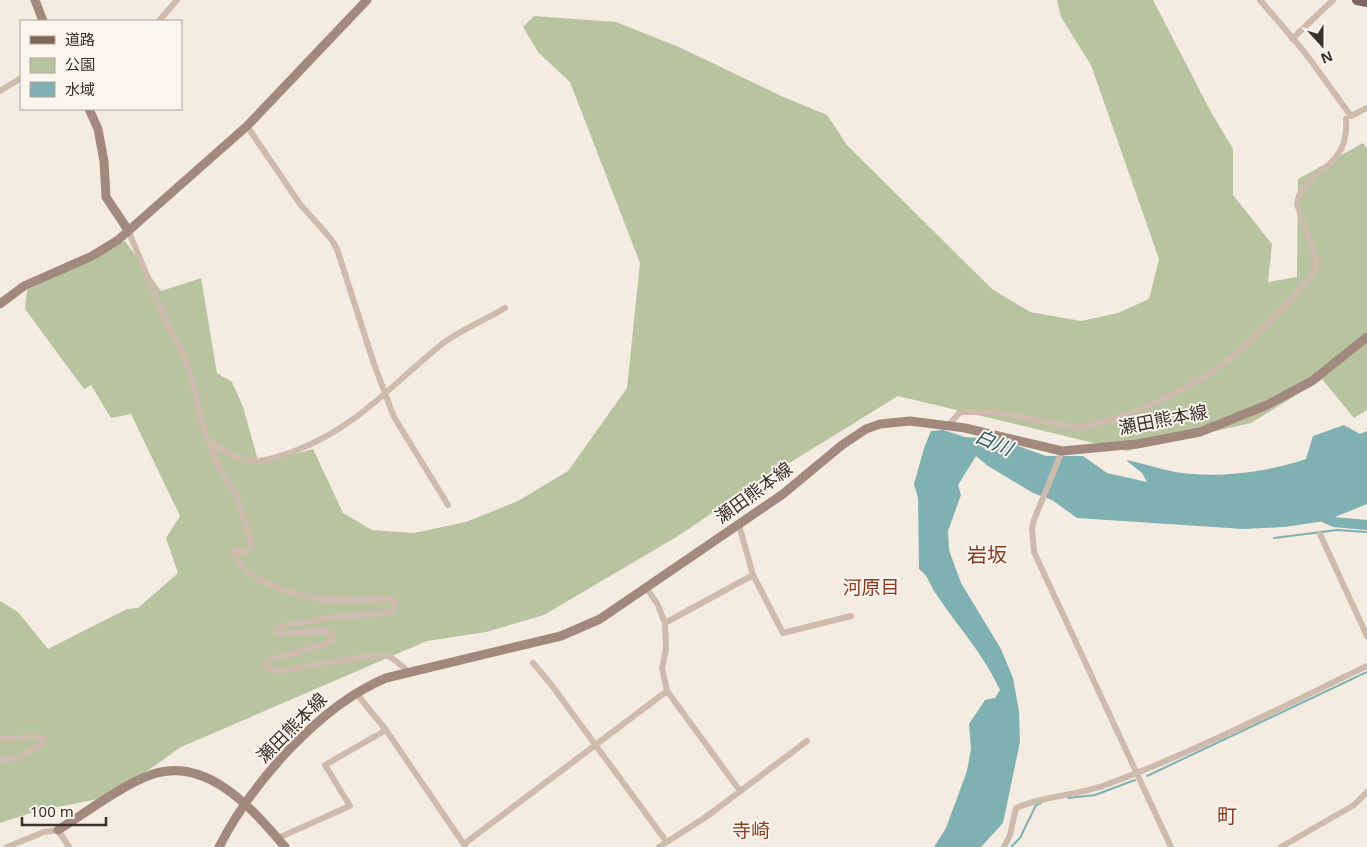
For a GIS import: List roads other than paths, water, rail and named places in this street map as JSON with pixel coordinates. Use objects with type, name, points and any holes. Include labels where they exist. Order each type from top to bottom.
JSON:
[{"type":"main road","points":[[35,0],[43,20]]},
{"type":"main road","points":[[0,304],[24,286],[92,256],[118,240],[247,126],[367,0]]},
{"type":"main road","points":[[1357,0],[1367,2]]},
{"type":"main road","points":[[89,110],[99,137],[104,161],[106,197],[128,230]]},
{"type":"main road","name":"瀬田熊本線","points":[[219,847],[245,804],[308,731],[343,701],[380,681],[408,672],[579,630],[619,607],[739,525],[783,494],[842,445],[866,429],[896,421],[965,428],[1061,453],[1138,444],[1183,436],[1219,426],[1268,405],[1312,381],[1367,337]]},
{"type":"main road","points":[[58,830],[143,777],[162,772],[183,770],[201,775],[221,785],[245,804],[285,847]]},
{"type":"street","points":[[160,20],[177,0]]},
{"type":"street","points":[[1260,0],[1306,54],[1351,116],[1367,108]]},
{"type":"street","points":[[1292,39],[1333,0]]},
{"type":"street","points":[[0,91],[20,79]]},
{"type":"street","points":[[948,426],[960,412],[984,412],[1078,428],[1089,426],[1158,401],[1223,364],[1241,349],[1313,274],[1316,267],[1316,258],[1297,204],[1298,198],[1302,190],[1337,159],[1343,144],[1346,119]]},
{"type":"street","points":[[247,126],[300,204],[332,239],[337,249],[385,396],[405,438],[448,505]]},
{"type":"street","points":[[128,230],[168,326],[182,352],[218,468],[236,494],[244,515],[252,545],[245,552],[236,548],[232,551],[235,559],[246,572],[278,586],[317,599],[387,598],[394,602],[393,610],[385,613],[327,618],[277,627],[275,631],[281,634],[322,631],[331,633],[334,639],[326,645],[285,654],[267,661],[265,665],[269,669],[281,671],[364,655],[380,655],[389,657],[408,672]]},
{"type":"street","points":[[208,440],[242,459],[258,461],[276,458],[334,432],[385,396],[444,342],[505,308]]},
{"type":"street","points":[[1061,453],[1034,520],[1032,529],[1034,552],[1171,847]]},
{"type":"street","points":[[739,525],[753,575],[783,633],[851,616]]},
{"type":"street","points":[[1320,534],[1367,636]]},
{"type":"street","points":[[665,623],[753,575]]},
{"type":"street","points":[[646,588],[657,603],[665,623],[666,649],[663,663],[667,691],[740,791]]},
{"type":"street","points":[[533,663],[666,841]]},
{"type":"street","points":[[1004,847],[1010,835],[1016,808],[1042,798],[1104,786],[1136,774],[1221,736],[1367,666]]},
{"type":"street","points":[[356,693],[386,730],[465,846],[667,691]]},
{"type":"street","points":[[278,838],[350,806],[324,765],[386,730]]},
{"type":"street","points":[[0,738],[21,740],[37,737],[42,738],[44,743],[18,758],[0,760]]},
{"type":"street","points":[[659,847],[706,817],[807,741]]},
{"type":"street","points":[[1281,847],[1354,805],[1367,792]]},
{"type":"street","points":[[7,847],[44,832],[58,830],[69,847]]},
{"type":"water","name":"白川","points":[[1344,425],[1360,434],[1367,431],[1367,504],[1325,521],[1284,527],[1244,529],[1077,518],[1052,500],[1033,493],[988,466],[976,456],[958,485],[961,495],[948,531],[949,550],[961,583],[1001,649],[1013,678],[1019,711],[1020,742],[1003,823],[981,847],[934,847],[946,828],[967,771],[971,749],[969,724],[985,700],[995,698],[1000,690],[978,652],[936,594],[925,574],[919,569],[918,498],[914,484],[931,431],[943,430],[965,437],[999,439],[1046,456],[1083,456],[1107,473],[1147,482],[1142,473],[1126,460],[1169,471],[1191,474],[1207,475],[1258,471],[1306,459],[1313,436]]},
{"type":"waterway","points":[[1316,514],[1334,522],[1367,525]]},
{"type":"waterway","points":[[1274,538],[1337,530],[1367,532]]},
{"type":"waterway","points":[[1147,776],[1367,672]]},
{"type":"waterway","points":[[1068,798],[1095,795],[1135,780]]},
{"type":"waterway","points":[[1011,847],[1020,838],[1036,805],[1041,803]]},
{"type":"district","name":"岩坂","points":[[987,555]]},
{"type":"district","name":"河原目","points":[[871,587]]},
{"type":"district","name":"町","points":[[1227,816]]},
{"type":"district","name":"寺崎","points":[[751,830]]}]
